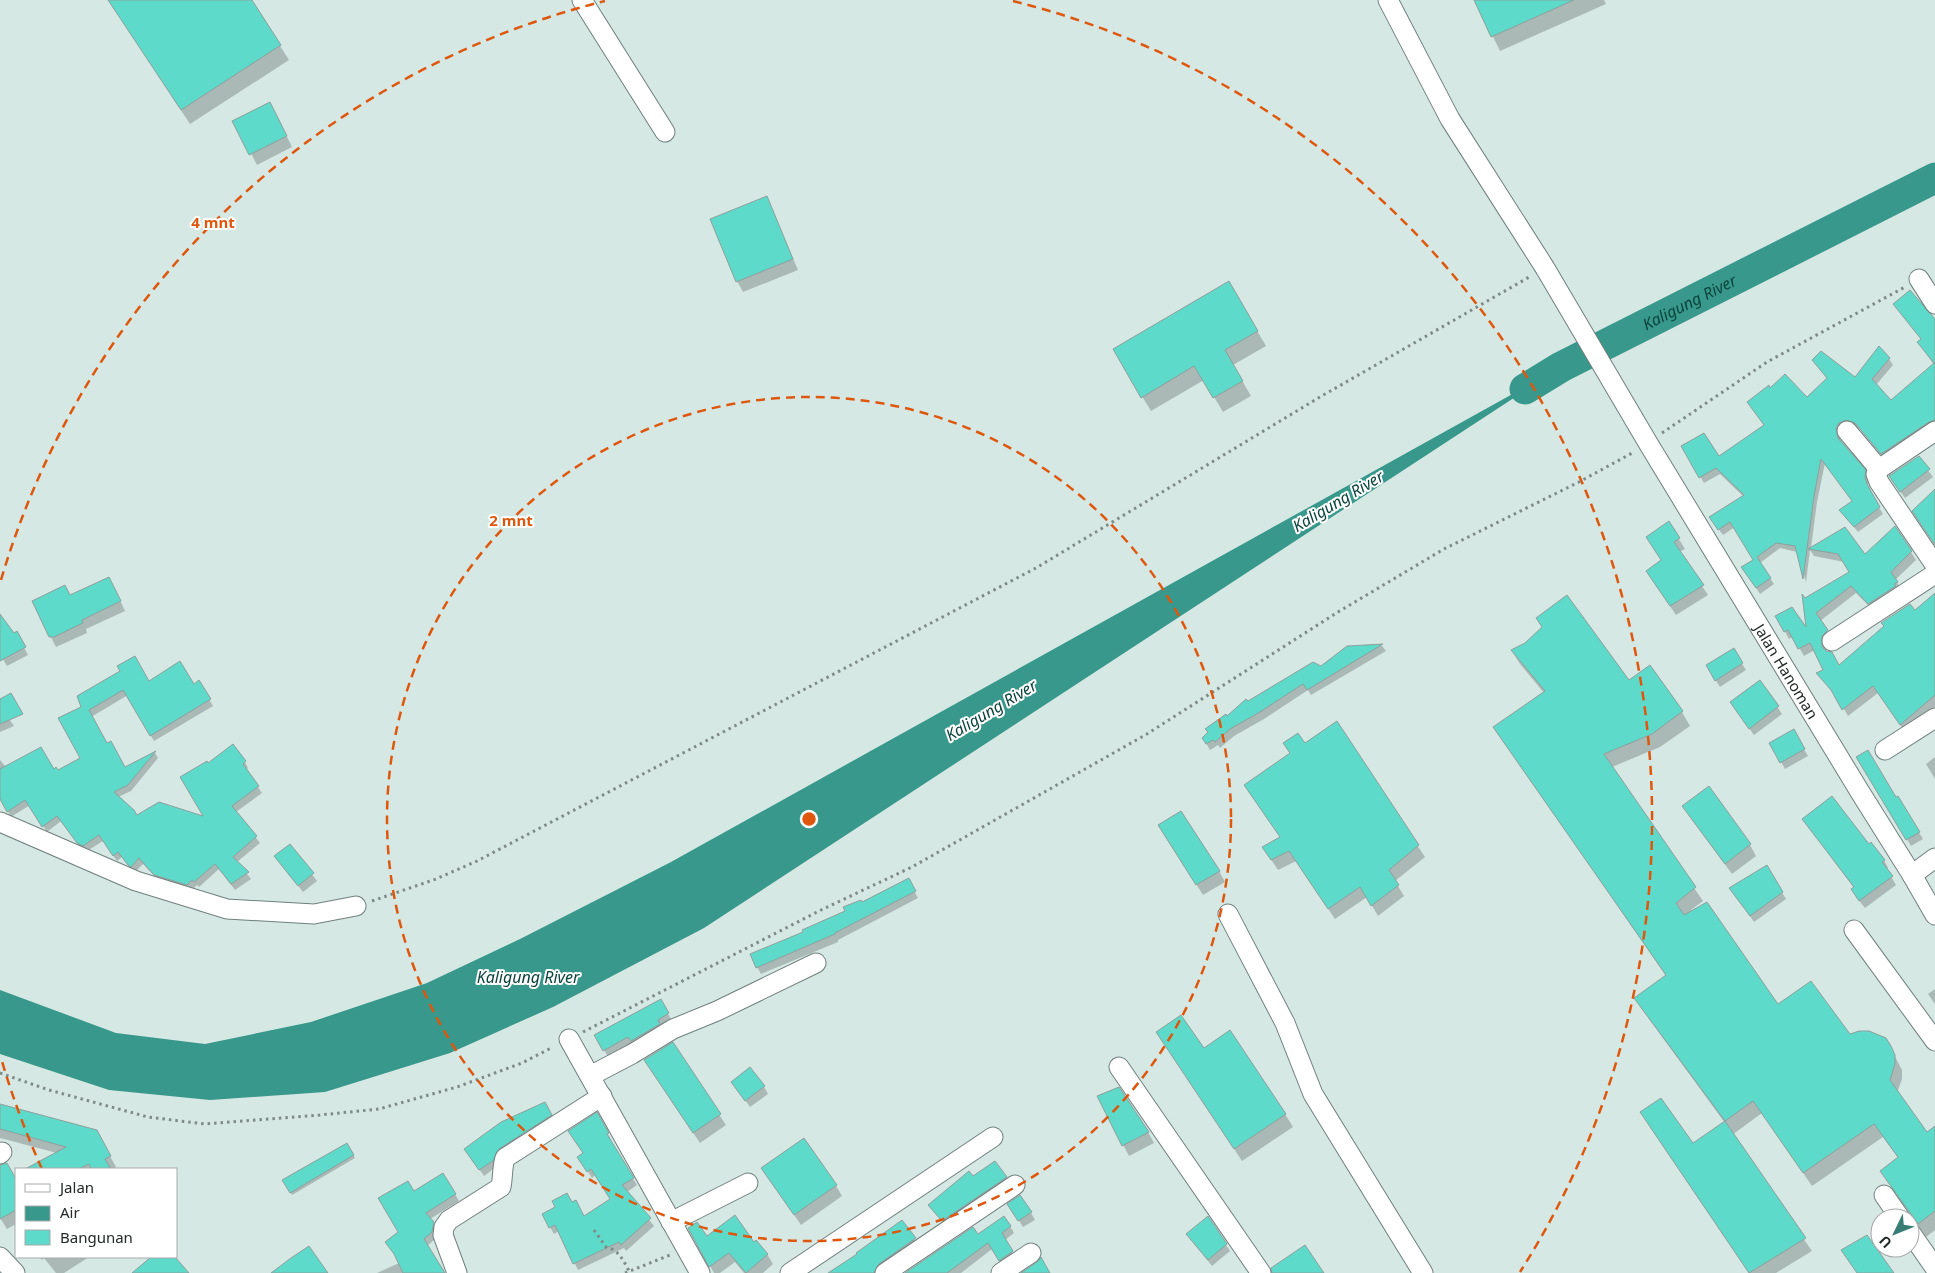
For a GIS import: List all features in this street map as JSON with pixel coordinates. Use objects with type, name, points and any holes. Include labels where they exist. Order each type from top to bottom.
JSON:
[{"type":"street","points":[[582,0],[665,132]]},
{"type":"street","name":"Jalan Hanoman","points":[[1388,0],[1450,119],[1559,292],[1638,427],[1935,915]]},
{"type":"street","points":[[1919,279],[1935,304]]},
{"type":"street","points":[[1847,431],[1879,469]]},
{"type":"street","points":[[1935,431],[1879,469],[1876,474],[1935,565]]},
{"type":"street","points":[[1832,641],[1935,574]]},
{"type":"street","points":[[1885,750],[1935,718]]},
{"type":"street","points":[[0,822],[136,881],[227,909],[314,914],[356,906]]},
{"type":"street","points":[[1912,875],[1935,858]]},
{"type":"street","points":[[1228,914],[1285,1023],[1312,1094],[1422,1273]]},
{"type":"street","points":[[1854,930],[1935,1041]]},
{"type":"street","points":[[590,1076],[632,1054],[673,1029],[816,964]]},
{"type":"street","points":[[569,1039],[700,1273]]},
{"type":"street","points":[[1119,1066],[1261,1273]]},
{"type":"street","points":[[458,1273],[443,1235],[444,1227],[449,1220],[501,1186],[505,1158],[602,1096]]},
{"type":"street","points":[[790,1273],[993,1137]]},
{"type":"street","points":[[671,1222],[748,1182]]},
{"type":"street","points":[[885,1273],[1015,1185]]},
{"type":"street","points":[[1884,1195],[1893,1208]]},
{"type":"street","points":[[1920,1246],[1935,1268]]},
{"type":"street","points":[[1001,1273],[1031,1252]]},
{"type":"street","points":[[0,1257],[15,1273]]},
{"type":"path","points":[[356,906],[436,879],[477,860],[1036,568],[1320,397],[1544,268]]},
{"type":"path","points":[[0,1072],[49,1090],[148,1117],[205,1124],[379,1109],[457,1087],[522,1063],[821,910],[912,867],[1147,734],[1338,612],[1436,554],[1579,482],[1648,443],[1767,362],[1919,279]]},
{"type":"path","points":[[594,1230],[606,1247],[618,1252],[627,1272],[686,1249]]},
{"type":"water","name":"Kaligung River","points":[[1561,367],[704,928],[553,1007],[450,1053],[325,1092],[210,1100],[109,1090],[0,1054],[0,990],[116,1033],[205,1044],[311,1022],[427,983],[522,938],[671,862]]},
{"type":"building","points":[[108,0],[252,0],[281,45],[181,110]]},
{"type":"building","points":[[1474,0],[1574,0],[1491,37]]},
{"type":"building","points":[[270,102],[287,136],[249,155],[232,121]]},
{"type":"building","points":[[767,196],[793,259],[736,282],[710,219]]},
{"type":"building","points":[[1229,281],[1258,331],[1225,350],[1243,381],[1213,398],[1194,366],[1141,398],[1113,349]]},
{"type":"building","points":[[1910,290],[1935,319],[1935,420],[1929,422],[1881,454],[1855,423],[1846,420],[1839,423],[1836,428],[1838,438],[1866,470],[1865,478],[1868,486],[1880,507],[1854,527],[1839,510],[1852,501],[1821,459],[1803,579],[1795,546],[1776,543],[1757,557],[1771,578],[1756,588],[1741,567],[1753,560],[1730,522],[1718,530],[1709,517],[1744,495],[1716,468],[1699,478],[1681,446],[1704,433],[1719,456],[1764,425],[1747,402],[1769,385],[1770,388],[1785,374],[1807,397],[1827,378],[1812,360],[1821,351],[1855,377],[1879,346],[1890,358],[1872,379],[1891,400],[1934,363],[1917,342],[1921,339],[1893,304]]},
{"type":"building","points":[[1919,456],[1930,469],[1900,492],[1889,476]]},
{"type":"building","points":[[1935,489],[1935,545],[1912,511]]},
{"type":"building","points":[[1669,521],[1680,538],[1674,542],[1704,585],[1670,606],[1646,571],[1661,560],[1646,537]]},
{"type":"building","points":[[1895,526],[1912,551],[1891,572],[1898,582],[1894,584],[1896,586],[1868,604],[1851,586],[1816,613],[1828,630],[1822,636],[1822,647],[1826,651],[1832,652],[1839,665],[1884,626],[1881,623],[1910,604],[1915,610],[1935,593],[1935,695],[1900,725],[1873,686],[1842,710],[1831,690],[1816,673],[1823,670],[1810,643],[1798,649],[1788,630],[1784,632],[1775,616],[1792,607],[1806,627],[1802,594],[1805,598],[1849,572],[1838,554],[1808,549],[1845,527],[1865,554]]},
{"type":"building","points":[[109,577],[121,601],[82,620],[83,623],[54,637],[49,637],[32,601],[65,585],[70,595]]},
{"type":"building","points":[[1567,595],[1629,680],[1650,665],[1683,711],[1652,734],[1604,754],[1696,887],[1676,903],[1684,915],[1707,902],[1778,1004],[1811,981],[1850,1034],[1859,1031],[1869,1031],[1886,1038],[1895,1055],[1895,1064],[1890,1080],[1927,1132],[1935,1126],[1935,1211],[1920,1222],[1920,1208],[1907,1208],[1880,1171],[1898,1157],[1874,1124],[1803,1173],[1753,1101],[1725,1121],[1634,998],[1666,975],[1493,727],[1545,691],[1511,650],[1525,643],[1542,627],[1536,618]]},
{"type":"building","points":[[0,614],[14,633],[17,631],[26,647],[0,661]]},
{"type":"building","points":[[1383,644],[1307,690],[1303,684],[1230,729],[1215,742],[1213,740],[1206,744],[1202,738],[1208,732],[1205,729],[1226,714],[1227,716],[1246,699],[1248,701],[1313,662],[1321,666],[1347,646]]},
{"type":"building","points":[[1734,648],[1743,663],[1715,681],[1706,665]]},
{"type":"building","points":[[135,656],[149,681],[180,661],[194,684],[199,680],[211,699],[150,736],[123,690],[89,710],[107,743],[111,741],[125,767],[156,751],[128,785],[114,792],[137,815],[159,802],[203,816],[180,777],[207,761],[208,763],[233,744],[246,761],[243,764],[259,786],[232,806],[257,836],[233,857],[249,872],[231,884],[215,864],[194,882],[192,880],[187,885],[154,875],[139,858],[131,867],[118,852],[113,856],[99,835],[83,846],[77,843],[57,816],[42,827],[25,800],[7,812],[0,799],[0,769],[41,747],[54,769],[56,767],[58,770],[80,758],[58,718],[81,707],[77,696],[120,671],[117,666]]},
{"type":"building","points":[[1760,680],[1779,706],[1749,729],[1730,702]]},
{"type":"building","points":[[11,693],[23,714],[0,724],[0,699]]},
{"type":"building","points":[[1337,721],[1419,845],[1389,870],[1399,885],[1371,906],[1360,887],[1328,909],[1289,851],[1271,860],[1262,847],[1280,837],[1244,785],[1290,753],[1283,743],[1298,733],[1305,743]]},
{"type":"building","points":[[1794,729],[1805,749],[1780,763],[1769,743]]},
{"type":"building","points":[[1868,750],[1896,797],[1898,796],[1920,832],[1906,840],[1856,757]]},
{"type":"building","points":[[1709,786],[1751,844],[1725,864],[1682,806]]},
{"type":"building","points":[[1832,796],[1869,844],[1871,842],[1885,860],[1882,862],[1893,876],[1859,901],[1851,889],[1854,887],[1802,819]]},
{"type":"building","points":[[1181,811],[1220,871],[1196,885],[1158,825]]},
{"type":"building","points":[[290,844],[314,873],[298,886],[274,856]]},
{"type":"building","points":[[1767,865],[1783,892],[1750,916],[1729,888]]},
{"type":"building","points":[[909,878],[916,891],[835,934],[756,968],[750,954],[803,932],[802,930],[845,911],[843,907],[861,900],[862,902]]},
{"type":"building","points":[[661,999],[669,1013],[658,1020],[660,1024],[631,1041],[628,1037],[603,1051],[594,1035]]},
{"type":"building","points":[[1181,1015],[1204,1048],[1230,1030],[1286,1114],[1234,1149],[1156,1032]]},
{"type":"building","points":[[673,1042],[721,1114],[693,1133],[644,1060]]},
{"type":"building","points":[[750,1067],[765,1086],[745,1101],[731,1082]]},
{"type":"building","points":[[1119,1087],[1149,1132],[1122,1146],[1097,1096]]},
{"type":"building","points":[[1661,1098],[1693,1143],[1725,1121],[1806,1238],[1749,1273],[1640,1112]]},
{"type":"building","points":[[545,1102],[552,1115],[499,1149],[493,1161],[479,1170],[464,1149],[501,1122]]},
{"type":"building","points":[[0,1104],[97,1130],[111,1156],[105,1159],[110,1168],[91,1168],[89,1164],[81,1168],[27,1168],[66,1147],[0,1129]]},
{"type":"building","points":[[597,1112],[609,1133],[607,1134],[634,1178],[622,1185],[651,1218],[621,1245],[619,1242],[573,1264],[555,1225],[549,1228],[542,1214],[555,1207],[552,1201],[567,1193],[572,1202],[576,1200],[584,1216],[610,1199],[591,1169],[587,1172],[577,1157],[583,1153],[568,1131]]},
{"type":"building","points":[[804,1138],[837,1185],[794,1215],[761,1168]]},
{"type":"building","points":[[347,1143],[354,1155],[290,1193],[282,1180]]},
{"type":"building","points":[[995,1161],[1007,1177],[942,1221],[928,1205],[969,1171],[973,1176]]},
{"type":"building","points":[[7,1163],[15,1177],[15,1211],[0,1219],[0,1165]]},
{"type":"building","points":[[443,1173],[456,1194],[426,1213],[434,1222],[432,1232],[424,1239],[445,1273],[403,1273],[394,1254],[385,1242],[398,1232],[378,1198],[408,1181],[414,1191]]},
{"type":"building","points":[[1020,1195],[1032,1212],[1018,1221],[1007,1204]]},
{"type":"building","points":[[735,1215],[754,1242],[756,1240],[768,1254],[746,1273],[729,1253],[709,1267],[688,1228],[697,1222],[707,1236]]},
{"type":"building","points":[[1004,1216],[1011,1226],[1002,1233],[1013,1251],[999,1261],[988,1243],[947,1273],[905,1273],[973,1227],[978,1234]]},
{"type":"building","points":[[1208,1216],[1227,1244],[1208,1260],[1186,1234]]},
{"type":"building","points":[[902,1220],[916,1238],[879,1264],[874,1273],[828,1273],[857,1254]]},
{"type":"building","points":[[1867,1235],[1870,1239],[1870,1258],[1883,1258],[1894,1273],[1857,1273],[1841,1250]]},
{"type":"building","points":[[1305,1245],[1324,1273],[1272,1273],[1271,1268]]},
{"type":"building","points":[[309,1246],[328,1273],[271,1273],[291,1258]]},
{"type":"building","points":[[1041,1257],[1050,1273],[1021,1273],[1037,1262]]},
{"type":"building","points":[[150,1258],[176,1258],[189,1273],[132,1273]]},
{"type":"waterway","name":"Kaligung River","points":[[1525,389],[1561,367],[1935,178]]}]
